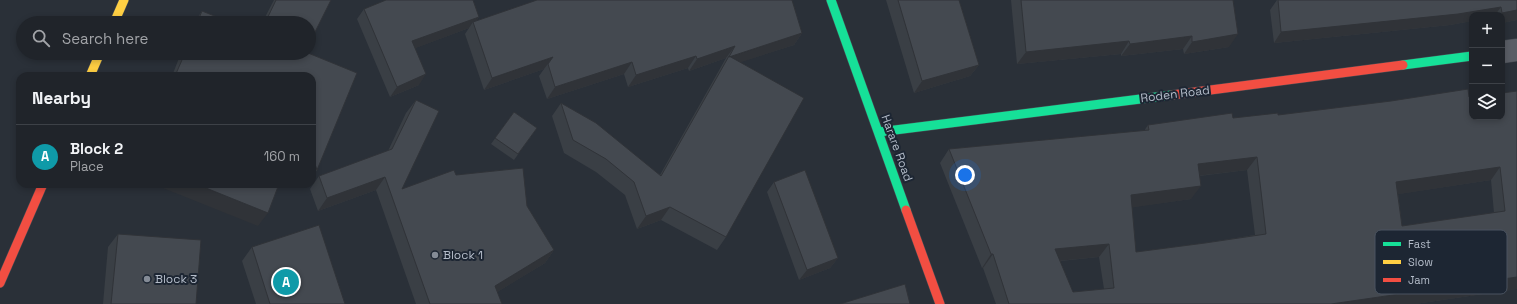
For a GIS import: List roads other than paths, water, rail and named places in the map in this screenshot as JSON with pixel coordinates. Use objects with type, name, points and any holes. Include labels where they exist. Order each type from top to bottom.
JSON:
[{"type":"street","points":[[117,16],[124,0]]},
{"type":"street","name":"Harare Road","points":[[831,0],[940,304]]},
{"type":"street","points":[[1505,52],[1517,50]]},
{"type":"street","name":"Roden Road","points":[[879,132],[1469,56]]},
{"type":"street","points":[[92,72],[97,60]]},
{"type":"street","points":[[0,283],[41,188]]},
{"type":"place","name":"Block 1","points":[[435,255]]},
{"type":"place","name":"Block 3","points":[[147,279]]},
{"type":"place","name":"Block 2","points":[[286,282]]}]
